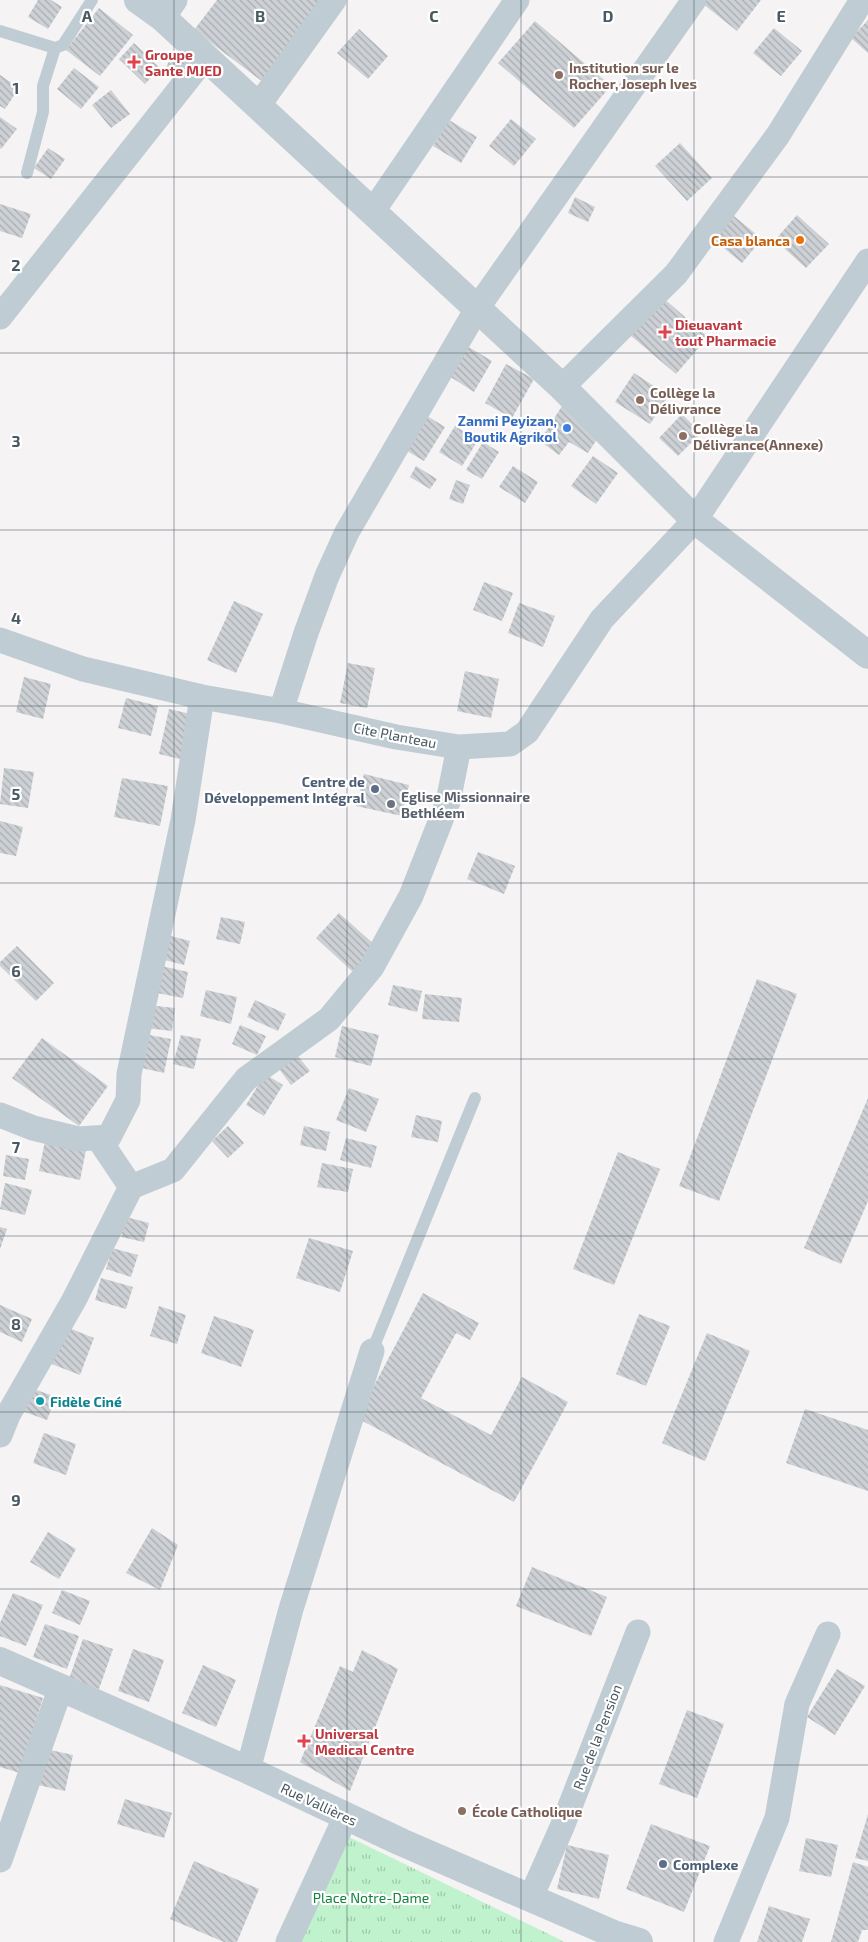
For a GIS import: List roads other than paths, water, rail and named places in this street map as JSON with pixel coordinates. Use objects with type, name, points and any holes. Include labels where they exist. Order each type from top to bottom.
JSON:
[{"type":"street","points":[[138,0],[169,9],[206,56],[478,307],[562,387],[695,520],[868,655]]},
{"type":"street","points":[[258,106],[334,0]]},
{"type":"street","points":[[372,211],[517,0]]},
{"type":"street","points":[[281,711],[315,608],[347,532],[478,307],[694,0]]},
{"type":"street","points":[[562,387],[676,274],[778,135],[862,0]]},
{"type":"street","points":[[0,317],[206,56]]},
{"type":"street","name":"Cite Planteau","points":[[0,640],[82,669],[202,697],[281,711],[396,737],[460,747],[510,744],[527,732],[602,619],[695,520],[868,261]]},
{"type":"street","points":[[0,1115],[33,1128],[78,1139],[109,1137],[128,1100],[129,1074],[183,820],[202,697]]},
{"type":"street","points":[[0,1435],[8,1415],[74,1300],[131,1187],[173,1170],[246,1079],[329,1020],[372,967],[411,896],[448,802],[460,747]]},
{"type":"street","points":[[98,1138],[131,1187]]},
{"type":"street","points":[[248,1770],[291,1609],[372,1352]]},
{"type":"street","name":"Rue de la Pension","points":[[531,1897],[562,1827],[638,1632]]},
{"type":"street","points":[[726,1942],[777,1818],[797,1704],[828,1634]]},
{"type":"street","name":"Rue Vallières","points":[[0,1661],[248,1770],[623,1940]]},
{"type":"street","points":[[2,1847],[60,1687]]},
{"type":"street","points":[[288,1942],[346,1816]]},
{"type":"lane","points":[[0,31],[55,48],[63,45],[92,0]]},
{"type":"lane","points":[[27,173],[43,112],[43,86],[55,48]]},
{"type":"lane","points":[[372,1352],[475,1098]]},
{"type":"place","name":"Groupe Sante MJED","points":[[134,62]]},
{"type":"place","name":"Institution sur le Rocher, Joseph Ives","points":[[559,75]]},
{"type":"place","name":"Casa blanca","points":[[800,240]]},
{"type":"place","name":"Dieuavant tout Pharmacie","points":[[665,332]]},
{"type":"place","name":"Collège la Délivrance","points":[[640,400]]},
{"type":"place","name":"Zanmi Peyizan, Boutik Agrikol","points":[[567,428]]},
{"type":"place","name":"Collège la Délivrance(Annexe)","points":[[683,436]]},
{"type":"place","name":"Centre de Développement Intégral","points":[[375,789]]},
{"type":"place","name":"Eglise Missionnaire Bethléem","points":[[391,804]]},
{"type":"place","name":"Fidèle Ciné","points":[[40,1401]]},
{"type":"place","name":"Universal Medical Centre","points":[[304,1741]]},
{"type":"place","name":"École Catholique","points":[[462,1811]]},
{"type":"place","name":"Complexe","points":[[663,1864]]},
{"type":"park label","name":"Place Notre-Dame","points":[[371,1897]]}]
